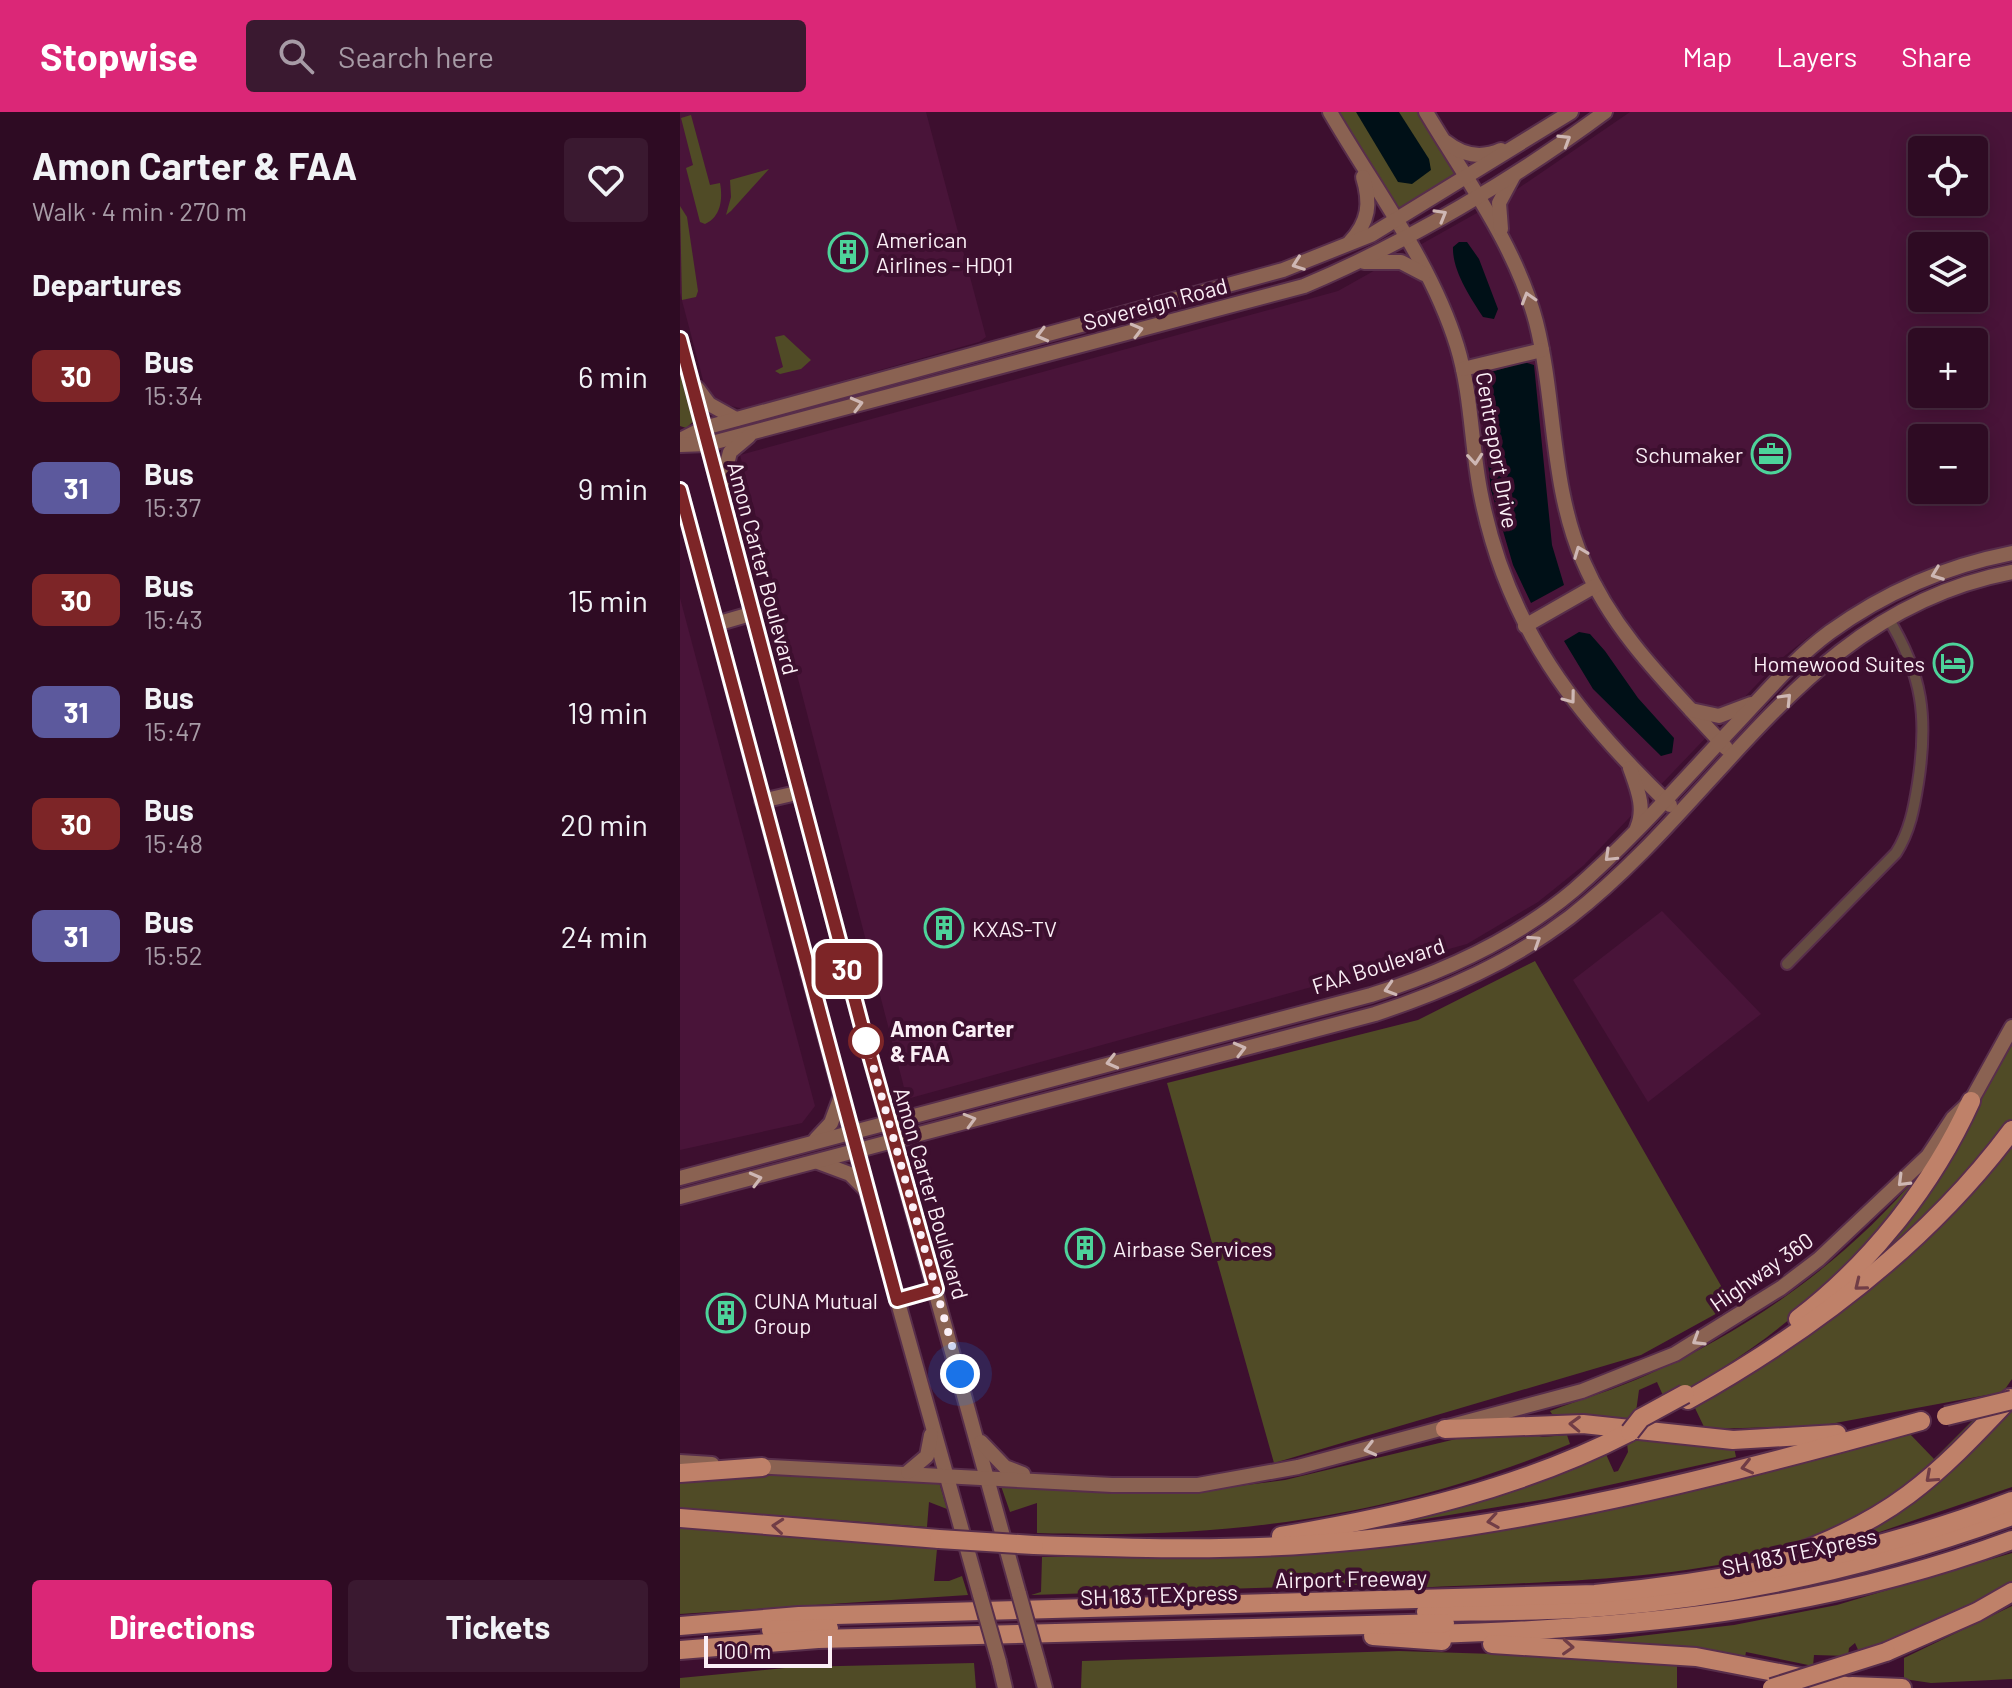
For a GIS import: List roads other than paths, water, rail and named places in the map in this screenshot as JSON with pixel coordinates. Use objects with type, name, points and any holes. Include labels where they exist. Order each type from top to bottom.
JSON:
[{"type":"highway","points":[[1151,1547],[1264,1538],[1405,1512],[1527,1475],[1630,1432],[1738,1363],[1802,1316],[1875,1246],[1928,1178],[1971,1101]]},
{"type":"highway","points":[[1686,1397],[1758,1361],[1878,1270],[1975,1175],[2012,1130]]},
{"type":"highway","points":[[680,1518],[1034,1545],[1151,1547],[1315,1544],[1505,1519],[1630,1495],[2012,1397]]},
{"type":"highway","points":[[1656,1588],[1781,1558],[1841,1537],[1878,1518],[1934,1475],[2012,1397]]},
{"type":"highway","points":[[1445,1429],[1583,1424],[1733,1440],[1776,1440],[1921,1421]]},
{"type":"highway","points":[[680,1473],[762,1467]]},
{"type":"highway","name":"Airport Freeway","points":[[680,1626],[799,1616],[1560,1596],[1656,1588],[1830,1557],[1933,1529],[2012,1501]]},
{"type":"highway","name":"SH 183 TEXpress","points":[[680,1638],[856,1626],[1601,1607],[1717,1594],[1837,1570],[1912,1550],[2012,1516]]},
{"type":"highway","name":"SH 183 TEXpress","points":[[680,1650],[818,1639],[1523,1621],[1644,1614],[1743,1600],[1837,1581],[2012,1528]]},
{"type":"highway","points":[[680,1662],[801,1651],[1562,1630],[1693,1619],[1862,1586],[2012,1540]]},
{"type":"highway","points":[[1817,1688],[2012,1592]]},
{"type":"highway","points":[[1373,1636],[1696,1657],[1854,1687],[1902,1688]]},
{"type":"highway","points":[[1772,1688],[1886,1654]]},
{"type":"street","name":"Centreport Drive","points":[[1330,112],[1428,277],[1450,325],[1463,369],[1487,523],[1498,562],[1525,626],[1575,706],[1628,764],[1679,813]]},
{"type":"street","points":[[1426,112],[1504,241],[1524,284],[1542,350],[1561,488],[1572,533],[1595,586],[1627,639],[1686,708],[1733,756]]},
{"type":"street","name":"Sovereign Road","points":[[680,443],[704,428],[1268,274],[1348,244],[1395,221],[1571,112]]},
{"type":"street","name":"Sovereign Road","points":[[680,443],[708,444],[1291,289],[1357,262],[1404,236],[1476,195],[1605,112]]},
{"type":"street","points":[[1443,140],[1455,149],[1479,156],[1492,154],[1534,136]]},
{"type":"street","points":[[1348,244],[1360,232],[1368,211],[1368,196],[1356,158]]},
{"type":"street","points":[[1504,241],[1499,203],[1509,179],[1521,167]]},
{"type":"street","points":[[1357,262],[1401,262],[1428,277]]},
{"type":"street","name":"Amon Carter Boulevard","points":[[680,339],[845,962],[1045,1688]]},
{"type":"street","points":[[1463,369],[1542,350]]},
{"type":"street","points":[[690,376],[709,404],[736,419]]},
{"type":"street","points":[[722,497],[722,477],[730,452],[752,435],[781,424]]},
{"type":"street","points":[[680,490],[867,1192],[1005,1688]]},
{"type":"street","name":"FAA Boulevard","points":[[680,1178],[1416,981],[1495,943],[1572,892],[1635,831],[1758,700],[1829,633],[1880,600],[1952,568],[2012,553]]},
{"type":"street","name":"FAA Boulevard","points":[[680,1197],[1375,1014],[1464,981],[1505,960],[1572,915],[1624,870],[1814,671],[1861,633],[1945,590],[2007,575]]},
{"type":"street","points":[[1525,626],[1595,586]]},
{"type":"street","points":[[1787,964],[1896,853],[1908,831],[1923,748],[1924,711],[1904,644],[1880,600]]},
{"type":"street","points":[[716,624],[754,613]]},
{"type":"street","points":[[1686,708],[1719,716],[1758,700]]},
{"type":"street","points":[[1628,764],[1640,800],[1641,818],[1635,831]]},
{"type":"street","points":[[762,801],[801,792]]},
{"type":"street","points":[[1495,943],[1505,960]]},
{"type":"street","points":[[808,973],[845,962]]},
{"type":"street","name":"Highway 360","points":[[1445,1429],[1582,1391],[1675,1354],[1781,1288],[1819,1259],[1928,1156],[1953,1118],[1971,1101],[2012,1027]]},
{"type":"street","points":[[1160,1050],[1164,1068]]},
{"type":"street","points":[[811,1142],[823,1134],[831,1123],[841,1095]]},
{"type":"street","points":[[818,1162],[850,1174],[867,1192]]},
{"type":"street","points":[[897,1300],[936,1289]]},
{"type":"street","points":[[907,1472],[927,1456],[931,1442],[930,1418]]},
{"type":"street","points":[[974,1429],[994,1459],[1005,1467],[1039,1480]]},
{"type":"street","points":[[680,1462],[1198,1485],[1298,1467],[1445,1429]]},
{"type":"place","name":"American Airlines - HDQ1","points":[[848,252]]},
{"type":"place","name":"Schumaker","points":[[1771,454]]},
{"type":"place","name":"Homewood Suites","points":[[1953,663]]},
{"type":"place","name":"KXAS-TV","points":[[944,928]]},
{"type":"place","name":"Amon Carter & FAA","points":[[866,1041]]},
{"type":"place","name":"Airbase Services","points":[[1085,1248]]},
{"type":"place","name":"CUNA Mutual Group","points":[[726,1313]]}]
